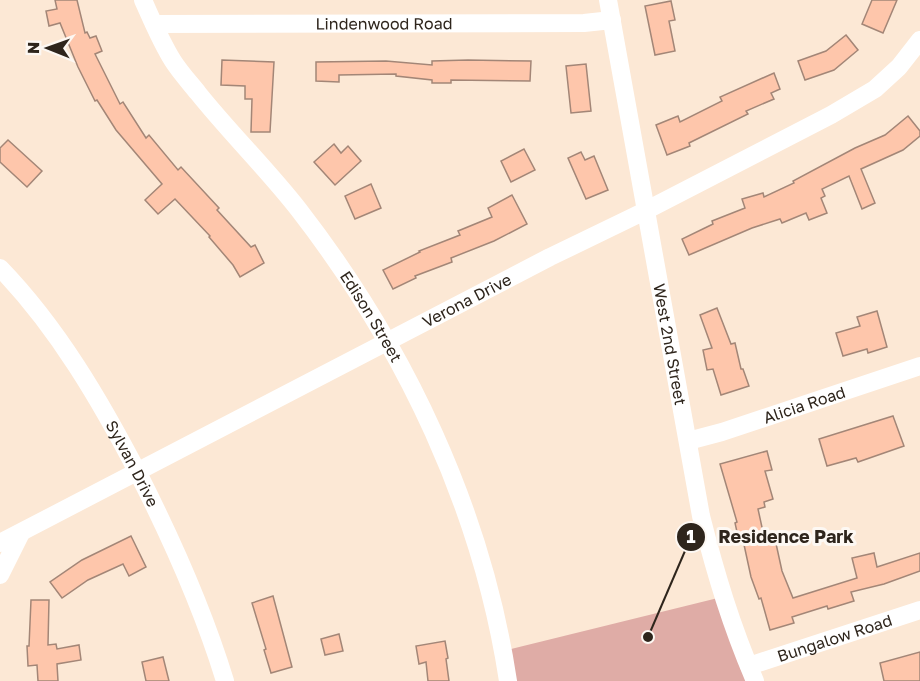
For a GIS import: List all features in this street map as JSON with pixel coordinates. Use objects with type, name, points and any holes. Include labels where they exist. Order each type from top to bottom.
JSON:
[{"type":"street","name":"Edison Street","points":[[143,0],[173,62],[297,207],[325,245],[388,342],[435,435],[459,494],[493,606],[508,681]]},
{"type":"street","name":"West 2nd Street","points":[[608,0],[701,516],[714,570],[731,623],[752,674]]},
{"type":"street","name":"Lindenwood Road","points":[[154,24],[585,23],[612,20]]},
{"type":"street","name":"Verona Drive","points":[[0,543],[550,257],[645,211],[854,103],[875,89],[891,74],[920,40]]},
{"type":"street","name":"Sylvan Drive","points":[[0,268],[62,344],[126,448],[188,578],[225,681]]},
{"type":"street","name":"Alicia Road","points":[[688,441],[920,366]]},
{"type":"street","points":[[0,575],[21,533]]},
{"type":"street","name":"Bungalow Road","points":[[752,674],[920,610]]},
{"type":"shaded area","points":[[722,597],[755,681],[508,681],[503,651]]},
{"type":"building","points":[[55,0],[77,0],[85,33],[87,32],[90,38],[96,36],[102,51],[95,54],[120,104],[123,102],[146,138],[149,135],[178,170],[181,167],[219,208],[217,210],[251,247],[255,245],[264,263],[240,277],[210,236],[175,199],[158,214],[145,200],[162,184],[116,130],[97,100],[95,101],[60,23],[49,26],[46,11],[57,9]]},
{"type":"building","points":[[872,0],[897,0],[883,33],[862,24]]},
{"type":"building","points":[[671,1],[675,20],[669,21],[675,51],[655,55],[645,6]]},
{"type":"building","points":[[846,35],[858,50],[834,70],[805,80],[798,61],[826,51]]},
{"type":"building","points":[[222,60],[274,62],[270,132],[251,132],[252,99],[245,99],[245,86],[221,85]]},
{"type":"building","points":[[386,61],[432,65],[432,61],[531,61],[530,81],[451,80],[451,83],[432,83],[432,80],[396,76],[396,74],[339,75],[339,82],[316,81],[316,62]]},
{"type":"building","points":[[586,64],[591,111],[571,113],[566,66]]},
{"type":"building","points":[[774,73],[780,89],[771,93],[774,99],[746,111],[748,114],[689,143],[690,146],[667,155],[656,125],[678,116],[680,122],[722,101],[720,97]]},
{"type":"building","points":[[908,116],[920,131],[920,136],[903,150],[861,169],[875,203],[862,209],[849,176],[822,189],[825,196],[821,198],[827,213],[809,220],[806,213],[782,223],[780,219],[752,228],[689,255],[682,239],[713,224],[712,221],[745,208],[742,199],[763,193],[764,197],[794,183],[793,181],[855,148],[885,135]]},
{"type":"building","points":[[8,140],[42,171],[27,187],[0,162],[0,148]]},
{"type":"building","points":[[334,144],[341,153],[348,146],[361,161],[335,185],[314,162]]},
{"type":"building","points":[[524,149],[535,170],[511,182],[501,161]]},
{"type":"building","points":[[581,152],[585,160],[594,156],[608,190],[586,199],[568,158]]},
{"type":"building","points":[[371,184],[381,208],[355,219],[345,196]]},
{"type":"building","points":[[512,195],[527,224],[494,241],[451,258],[452,262],[415,276],[416,278],[393,289],[383,270],[419,251],[460,235],[458,231],[492,217],[488,208]]},
{"type":"building","points":[[717,308],[731,344],[735,343],[741,369],[743,369],[749,386],[721,395],[713,369],[707,370],[703,350],[712,348],[700,315]]},
{"type":"building","points":[[877,311],[887,347],[868,353],[867,349],[843,356],[836,333],[860,326],[857,317]]},
{"type":"building","points":[[893,416],[904,446],[858,462],[856,458],[827,466],[819,439]]},
{"type":"building","points":[[767,451],[772,470],[765,471],[773,499],[764,502],[765,507],[758,509],[765,541],[775,539],[782,571],[793,598],[857,578],[852,558],[874,553],[877,567],[920,553],[920,571],[884,584],[851,592],[854,601],[828,609],[827,606],[792,617],[794,623],[770,630],[761,598],[759,599],[751,577],[743,540],[739,541],[735,523],[737,522],[720,464]]},
{"type":"building","points":[[131,536],[146,567],[129,576],[123,564],[88,580],[62,598],[50,582],[82,560]]},
{"type":"building","points":[[273,596],[292,667],[271,673],[252,603]]},
{"type":"building","points":[[31,600],[49,600],[48,645],[56,644],[57,649],[79,645],[81,660],[57,664],[58,681],[38,681],[37,665],[28,666],[27,646],[29,646]]},
{"type":"building","points":[[339,634],[343,651],[325,655],[321,639]]},
{"type":"building","points":[[445,641],[449,681],[428,681],[426,662],[419,664],[416,646]]},
{"type":"building","points":[[920,652],[920,681],[884,681],[880,663]]},
{"type":"building","points":[[163,657],[169,681],[146,681],[142,662]]},
{"type":"place","name":"Residence Park","points":[[648,637]]}]
